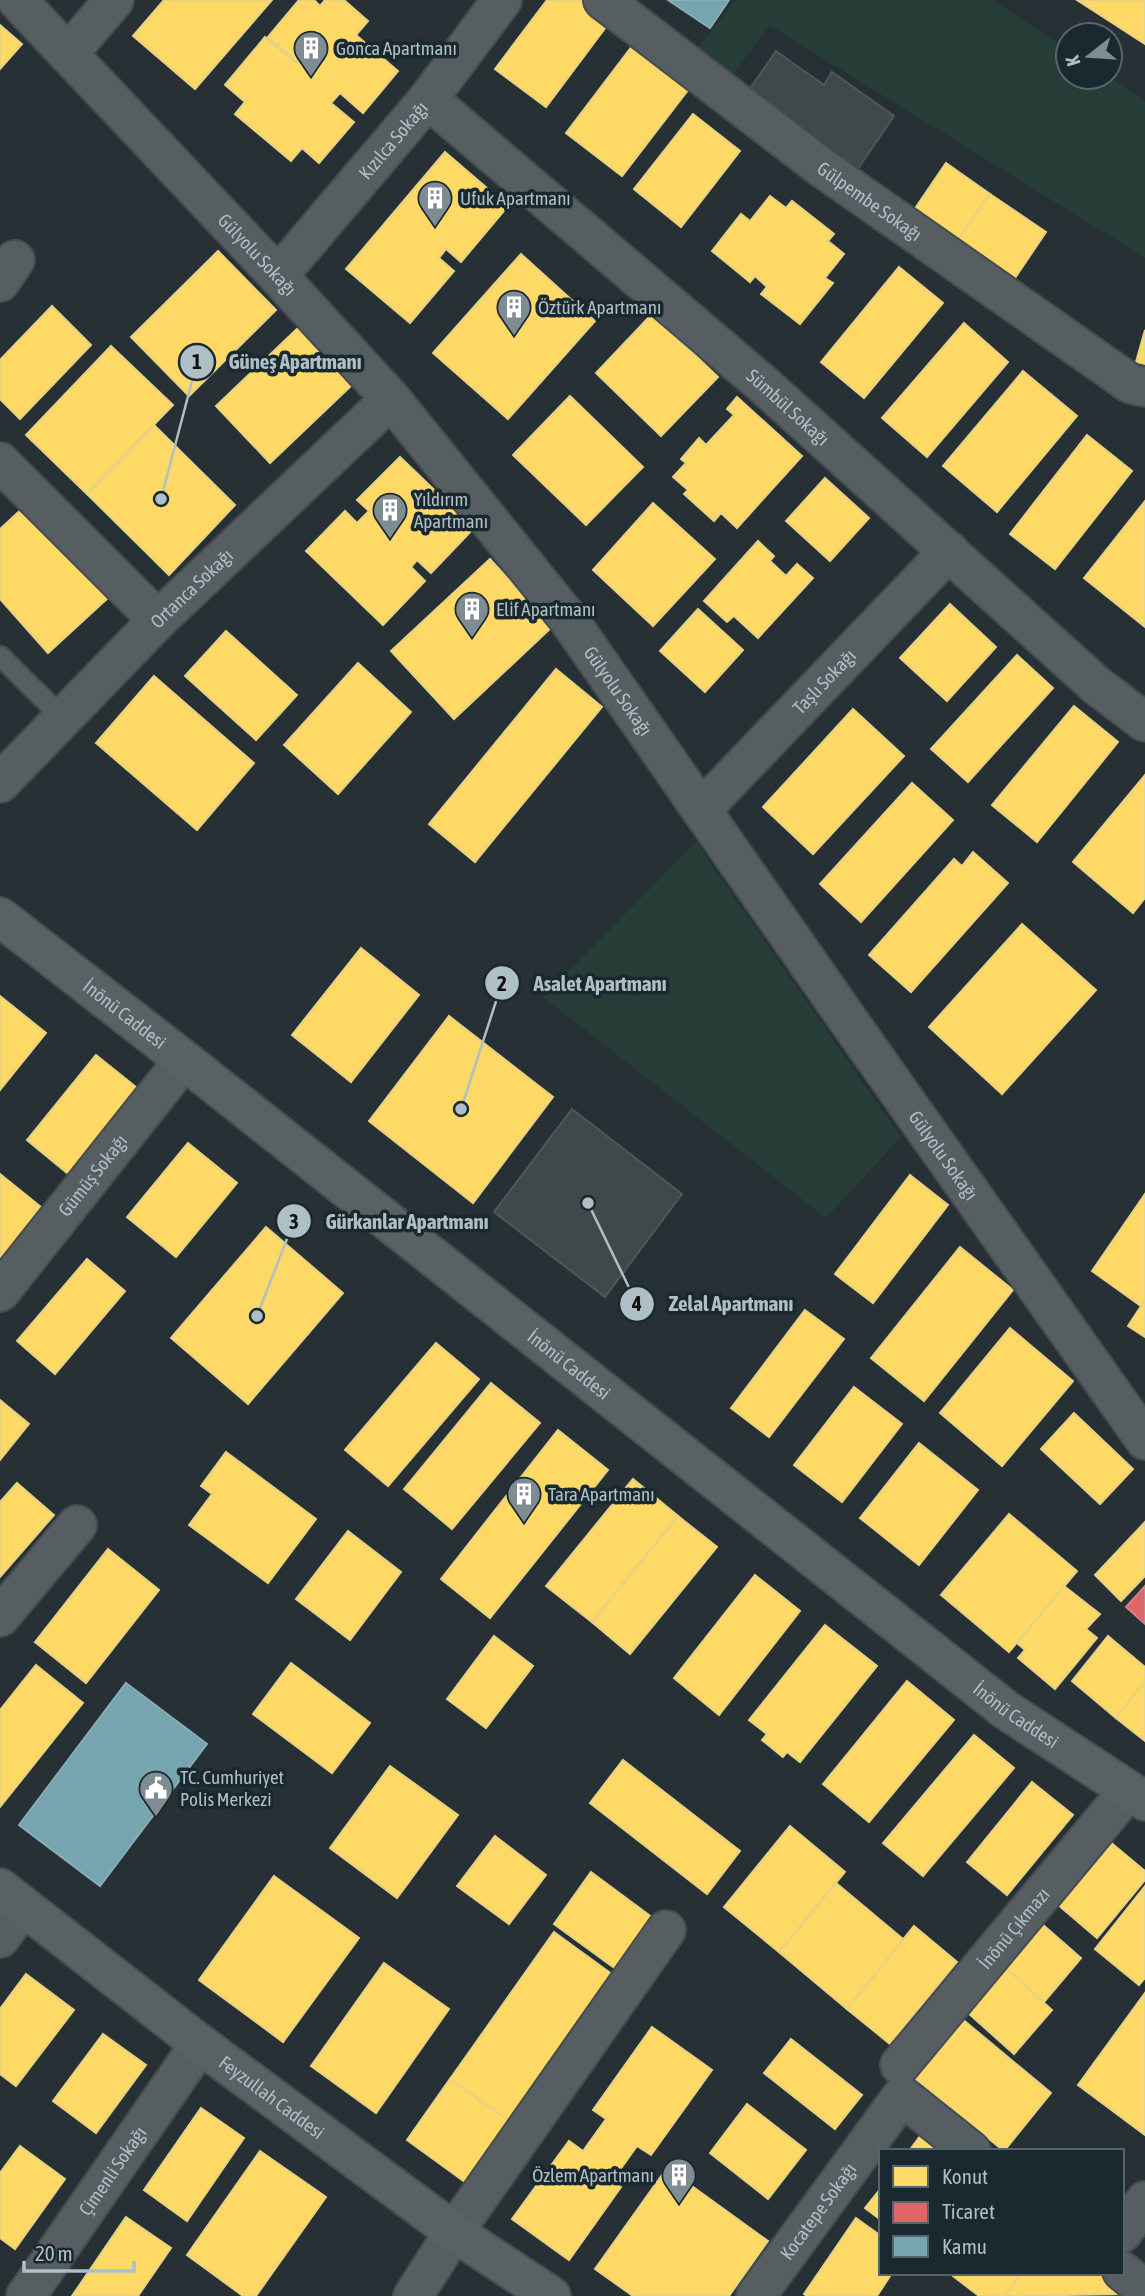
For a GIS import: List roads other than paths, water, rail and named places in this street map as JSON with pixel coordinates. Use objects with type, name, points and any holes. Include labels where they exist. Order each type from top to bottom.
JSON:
[{"type":"main road","name":"İnönü Caddesi","points":[[1,919],[184,1060],[1006,1710],[1137,1796]]},
{"type":"main road","name":"Feyzullah Caddesi","points":[[11,1897],[200,2045],[454,2232],[551,2296]]},
{"type":"street","name":"Gülyolu Sokağı","points":[[18,0],[278,275],[391,399],[566,616],[1145,1440]]},
{"type":"street","points":[[68,54],[114,0]]},
{"type":"street","name":"Kızılca Sokağı","points":[[278,275],[428,99],[502,0]]},
{"type":"street","name":"Gülpembe Sokağı","points":[[603,0],[821,167],[1131,384],[1145,387]]},
{"type":"street","name":"Sümbül Sokağı","points":[[428,99],[765,386],[1096,685],[1145,722]]},
{"type":"street","name":"Ortanca Sokağı","points":[[0,783],[158,620],[391,399]]},
{"type":"street","points":[[0,462],[158,620]]},
{"type":"street","name":"Taşlı Sokağı","points":[[701,810],[949,551]]},
{"type":"street","name":"Gümüş Sokağı","points":[[0,1292],[184,1060]]},
{"type":"street","points":[[0,1618],[77,1525]]},
{"type":"street","name":"İnönü Çıkmazı","points":[[900,2065],[1137,1796]]},
{"type":"street","points":[[0,1938],[11,1897]]},
{"type":"street","points":[[413,2296],[454,2232],[666,1930]]},
{"type":"street","name":"Çimenli Sokağı","points":[[26,2296],[200,2045]]},
{"type":"street","name":"Kocatepe Sokağı","points":[[756,2296],[902,2096],[968,2149]]},
{"type":"street","points":[[1124,2230],[1145,2201]]},
{"type":"street","points":[[1124,2273],[1145,2290]]},
{"type":"lane","points":[[0,656],[63,718]]},
{"type":"place","name":"Gonca Apartmanı","points":[[311,78]]},
{"type":"place","name":"Ufuk Apartmanı","points":[[435,228]]},
{"type":"place","name":"Öztürk Apartmanı","points":[[514,337]]},
{"type":"place","name":"Güneş Apartmanı","points":[[161,499]]},
{"type":"place","name":"Yıldırım Apartmanı","points":[[390,540]]},
{"type":"place","name":"Elif Apartmanı","points":[[472,639]]},
{"type":"place","name":"Asalet Apartmanı","points":[[461,1109]]},
{"type":"place","name":"Zelal Apartmanı","points":[[588,1203]]},
{"type":"place","name":"Gürkanlar Apartmanı","points":[[257,1316]]},
{"type":"place","name":"Tara Apartmanı","points":[[524,1524]]},
{"type":"place","name":"TC. Cumhuriyet Polis Merkezi","points":[[156,1818]]},
{"type":"place","name":"Özlem Apartmanı","points":[[679,2205]]}]
